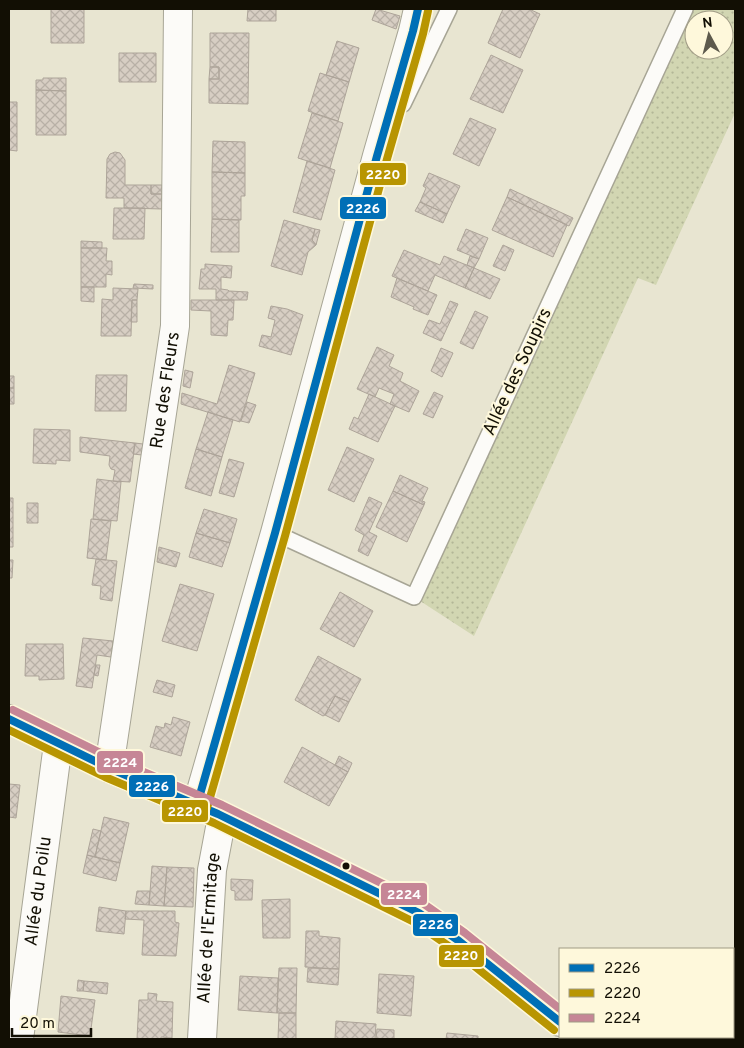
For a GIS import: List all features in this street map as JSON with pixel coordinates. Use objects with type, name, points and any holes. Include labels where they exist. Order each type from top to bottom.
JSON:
[{"type":"street","name":"Rue des Fleurs","points":[[109,768],[174,326],[178,9]]},
{"type":"street","points":[[198,805],[275,533],[418,9]]},
{"type":"street","points":[[9,719],[109,768],[222,816],[420,913],[459,941],[559,1021]]},
{"type":"street","name":"Allée du Poilu","points":[[19,1039],[58,744]]},
{"type":"street","name":"Allée de l'Ermitage","points":[[202,1039],[212,870],[222,816]]},
{"type":"lane","points":[[378,156],[449,9]]},
{"type":"lane","name":"Allée des Soupirs","points":[[275,533],[414,597],[685,9]]},
{"type":"green space","points":[[685,9],[735,9],[735,113],[656,285],[638,278],[474,636],[414,597],[684,11],[684,60],[734,60],[734,10]]},
{"type":"building","points":[[51,9],[84,9],[84,43],[51,43]]},
{"type":"building","points":[[248,9],[276,9],[276,21],[247,21]]},
{"type":"building","points":[[376,9],[400,16],[396,29],[372,20]]},
{"type":"building","points":[[503,9],[529,9],[540,14],[520,58],[488,43]]},
{"type":"building","points":[[210,33],[249,33],[248,104],[209,103],[209,79],[219,79],[219,67],[210,67]]},
{"type":"building","points":[[337,41],[359,48],[349,82],[326,75]]},
{"type":"building","points":[[119,53],[156,53],[156,82],[119,82]]},
{"type":"building","points":[[491,55],[523,70],[503,113],[470,99]]},
{"type":"building","points":[[210,67],[219,67],[219,79],[209,79]]},
{"type":"building","points":[[320,73],[349,82],[338,121],[308,111]]},
{"type":"building","points":[[43,78],[66,78],[66,91],[36,90],[36,80],[43,80]]},
{"type":"building","points":[[36,90],[66,91],[66,135],[36,135]]},
{"type":"building","points":[[9,102],[17,102],[17,151],[9,150]]},
{"type":"building","points":[[312,113],[343,123],[330,168],[298,158]]},
{"type":"building","points":[[470,118],[496,129],[479,166],[453,154]]},
{"type":"building","points":[[213,141],[245,142],[245,173],[212,172]]},
{"type":"building","points":[[120,153],[125,160],[125,185],[151,185],[151,194],[162,194],[162,209],[124,208],[124,198],[106,198],[107,159],[110,154]]},
{"type":"building","points":[[307,161],[335,170],[321,220],[293,212]]},
{"type":"building","points":[[212,172],[245,173],[245,196],[241,196],[241,220],[212,219]]},
{"type":"building","points":[[429,173],[460,186],[447,214],[420,202],[426,188],[423,186]]},
{"type":"building","points":[[151,185],[162,185],[162,194],[151,194]]},
{"type":"building","points":[[510,189],[573,218],[569,226],[507,197]]},
{"type":"building","points":[[507,197],[567,225],[553,257],[492,230]]},
{"type":"building","points":[[420,202],[447,214],[443,223],[415,211]]},
{"type":"building","points":[[114,208],[145,208],[144,239],[113,239]]},
{"type":"building","points":[[212,219],[239,220],[239,252],[211,252]]},
{"type":"building","points":[[284,220],[315,229],[312,240],[316,245],[308,252],[302,275],[271,266]]},
{"type":"building","points":[[315,229],[320,230],[316,245],[312,240]]},
{"type":"building","points":[[466,229],[488,238],[479,259],[457,250]]},
{"type":"building","points":[[81,241],[102,242],[102,248],[81,248]]},
{"type":"building","points":[[503,245],[514,250],[505,271],[493,266]]},
{"type":"building","points":[[81,248],[107,248],[106,261],[112,261],[112,275],[106,274],[106,287],[81,287]]},
{"type":"building","points":[[404,250],[440,265],[444,256],[474,268],[465,288],[435,275],[428,291],[392,276]]},
{"type":"building","points":[[470,256],[479,259],[474,268],[467,265]]},
{"type":"building","points":[[205,264],[232,266],[231,278],[221,277],[221,289],[248,292],[247,300],[216,300],[216,289],[199,289],[201,269],[205,269]]},
{"type":"building","points":[[474,268],[500,279],[490,299],[465,288]]},
{"type":"building","points":[[397,278],[437,295],[428,315],[391,297]]},
{"type":"building","points":[[134,284],[153,285],[153,289],[133,288]]},
{"type":"building","points":[[81,287],[94,287],[94,302],[81,301]]},
{"type":"building","points":[[113,288],[138,289],[137,300],[132,300],[131,336],[101,336],[102,299],[113,300]]},
{"type":"building","points":[[132,300],[137,300],[137,322],[131,322]]},
{"type":"building","points":[[191,300],[234,300],[233,320],[228,320],[227,336],[211,335],[211,311],[191,310]]},
{"type":"building","points":[[450,301],[458,304],[441,341],[423,333],[429,320],[440,324]]},
{"type":"building","points":[[271,306],[303,315],[291,355],[259,346],[262,335],[271,337],[275,320],[268,318]]},
{"type":"building","points":[[475,311],[488,317],[473,349],[460,343]]},
{"type":"building","points":[[377,347],[394,355],[389,366],[403,373],[400,381],[419,391],[409,412],[390,404],[394,394],[379,388],[375,397],[357,389]]},
{"type":"building","points":[[441,348],[453,353],[442,377],[431,371]]},
{"type":"building","points":[[229,365],[255,373],[240,422],[181,404],[182,393],[217,404]]},
{"type":"building","points":[[185,370],[193,372],[190,388],[183,386]]},
{"type":"building","points":[[96,375],[127,375],[126,411],[95,411]]},
{"type":"building","points":[[9,376],[14,376],[14,388],[9,388]]},
{"type":"building","points":[[9,388],[14,388],[14,404],[9,404]]},
{"type":"building","points":[[434,392],[443,396],[433,418],[423,414]]},
{"type":"building","points":[[369,394],[395,406],[378,442],[349,429],[354,417],[358,419]]},
{"type":"building","points":[[247,402],[256,405],[249,423],[241,421]]},
{"type":"building","points":[[208,412],[233,420],[222,457],[196,449]]},
{"type":"building","points":[[34,429],[70,430],[70,461],[56,460],[56,464],[33,463]]},
{"type":"building","points":[[80,437],[135,443],[130,482],[113,481],[115,470],[111,469],[109,465],[110,456],[80,452]]},
{"type":"building","points":[[135,443],[143,444],[142,455],[133,454]]},
{"type":"building","points":[[347,447],[374,459],[354,502],[328,490]]},
{"type":"building","points":[[196,449],[222,457],[211,496],[185,488]]},
{"type":"building","points":[[229,459],[244,463],[234,497],[219,493]]},
{"type":"building","points":[[400,475],[428,488],[422,501],[425,502],[424,505],[393,491]]},
{"type":"building","points":[[97,479],[121,482],[117,521],[93,519]]},
{"type":"building","points":[[393,491],[424,505],[407,542],[376,527]]},
{"type":"building","points":[[369,497],[382,503],[369,532],[377,536],[368,556],[358,551],[364,535],[355,530]]},
{"type":"building","points":[[9,498],[13,498],[13,547],[9,547]]},
{"type":"building","points":[[27,503],[38,503],[38,523],[27,523]]},
{"type":"building","points":[[204,509],[237,519],[230,543],[196,533]]},
{"type":"building","points":[[91,519],[111,521],[106,560],[87,558]]},
{"type":"building","points":[[196,533],[230,543],[222,567],[189,557]]},
{"type":"building","points":[[159,547],[180,553],[176,567],[157,562]]},
{"type":"building","points":[[96,559],[117,561],[112,601],[100,599],[101,586],[92,585]]},
{"type":"building","points":[[9,560],[13,560],[12,578],[9,578]]},
{"type":"building","points":[[180,584],[214,594],[197,651],[162,641]]},
{"type":"building","points":[[340,592],[373,611],[354,647],[320,629]]},
{"type":"building","points":[[83,638],[113,641],[111,657],[97,655],[92,688],[76,686]]},
{"type":"building","points":[[26,644],[63,644],[64,679],[39,680],[39,676],[25,676]]},
{"type":"building","points":[[318,656],[361,679],[349,702],[335,696],[323,716],[295,700]]},
{"type":"building","points":[[96,665],[100,665],[98,676],[94,675]]},
{"type":"building","points":[[157,680],[175,685],[172,697],[153,692]]},
{"type":"building","points":[[335,696],[349,702],[339,722],[325,715]]},
{"type":"building","points":[[173,717],[190,722],[181,756],[150,747],[156,726],[164,728],[165,723],[171,725]]},
{"type":"building","points":[[302,747],[348,772],[329,806],[284,782]]},
{"type":"building","points":[[339,756],[352,763],[348,772],[335,765]]},
{"type":"building","points":[[9,784],[20,785],[16,818],[9,817]]},
{"type":"building","points":[[104,817],[129,823],[120,863],[95,857]]},
{"type":"building","points":[[93,829],[101,831],[95,857],[87,855]]},
{"type":"building","points":[[87,855],[120,863],[116,881],[83,873]]},
{"type":"building","points":[[152,866],[167,867],[164,906],[149,905]]},
{"type":"building","points":[[167,867],[194,868],[193,907],[164,906]]},
{"type":"building","points":[[231,879],[253,880],[252,900],[235,900],[235,891],[231,890]]},
{"type":"building","points":[[137,891],[150,891],[149,905],[135,904]]},
{"type":"building","points":[[290,899],[290,938],[263,938],[262,900]]},
{"type":"building","points":[[99,907],[126,911],[124,934],[96,931]]},
{"type":"building","points":[[126,911],[175,911],[175,922],[179,923],[176,956],[142,955],[144,920],[125,919]]},
{"type":"building","points":[[306,931],[319,931],[319,936],[340,938],[339,969],[305,967]]},
{"type":"building","points":[[279,968],[297,968],[296,1013],[277,1013]]},
{"type":"building","points":[[308,968],[339,969],[338,985],[307,982]]},
{"type":"building","points":[[379,974],[414,976],[411,1016],[377,1013]]},
{"type":"building","points":[[240,976],[278,978],[277,1013],[238,1010]]},
{"type":"building","points":[[78,980],[84,981],[83,991],[77,991]]},
{"type":"building","points":[[84,981],[108,983],[107,994],[83,991]]},
{"type":"building","points":[[148,993],[157,994],[156,1001],[173,1002],[172,1038],[137,1039],[139,1000],[148,1000]]},
{"type":"building","points":[[61,996],[95,1000],[90,1036],[58,1032]]},
{"type":"building","points":[[279,1013],[296,1013],[296,1039],[278,1039]]},
{"type":"building","points":[[336,1021],[376,1024],[375,1039],[335,1039]]},
{"type":"building","points":[[377,1029],[394,1030],[394,1039],[376,1039]]},
{"type":"building","points":[[447,1033],[478,1036],[478,1039],[446,1039]]},
{"type":"transit line","name":"2226","points":[[197,805],[275,533],[418,9]]},
{"type":"transit line","name":"2220","points":[[207,808],[285,536],[428,11]]},
{"type":"transit line","name":"2224","points":[[13,710],[113,759],[222,805],[424,904],[465,933],[559,1008]]},
{"type":"transit line","name":"2226","points":[[9,719],[109,768],[218,814],[419,913],[459,941],[559,1021]]},
{"type":"transit line","name":"2220","points":[[9,730],[105,777],[214,823],[414,922],[453,949],[554,1030]]}]
